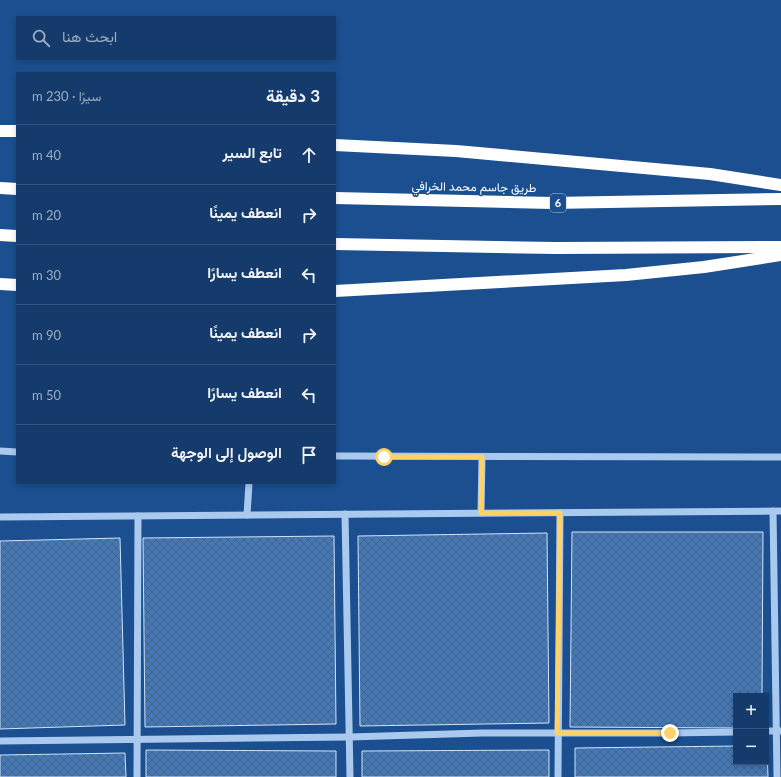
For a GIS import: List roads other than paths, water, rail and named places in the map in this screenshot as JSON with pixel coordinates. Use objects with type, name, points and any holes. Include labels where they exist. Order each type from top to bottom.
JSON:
[{"type":"highway","points":[[0,131],[16,132]]},
{"type":"highway","points":[[336,146],[456,151],[710,174],[781,185]]},
{"type":"highway","points":[[0,188],[16,189]]},
{"type":"highway","name":"طريق جاسم محمد الخرافي","points":[[336,198],[552,203],[781,199]]},
{"type":"highway","points":[[0,236],[16,236]]},
{"type":"highway","points":[[336,244],[556,248],[781,247]]},
{"type":"highway","points":[[336,292],[626,275],[704,267],[781,255]]},
{"type":"highway","points":[[0,284],[16,285]]},
{"type":"street","points":[[0,451],[16,452]]},
{"type":"street","points":[[336,456],[781,457]]},
{"type":"street","points":[[481,513],[482,457]]},
{"type":"street","points":[[247,515],[249,484]]},
{"type":"street","points":[[773,511],[778,731],[777,777]]},
{"type":"street","points":[[0,517],[781,511]]},
{"type":"street","points":[[558,777],[557,733],[560,513]]},
{"type":"street","points":[[345,514],[350,777]]},
{"type":"street","points":[[137,777],[138,516]]},
{"type":"street","points":[[0,741],[733,732]]}]
